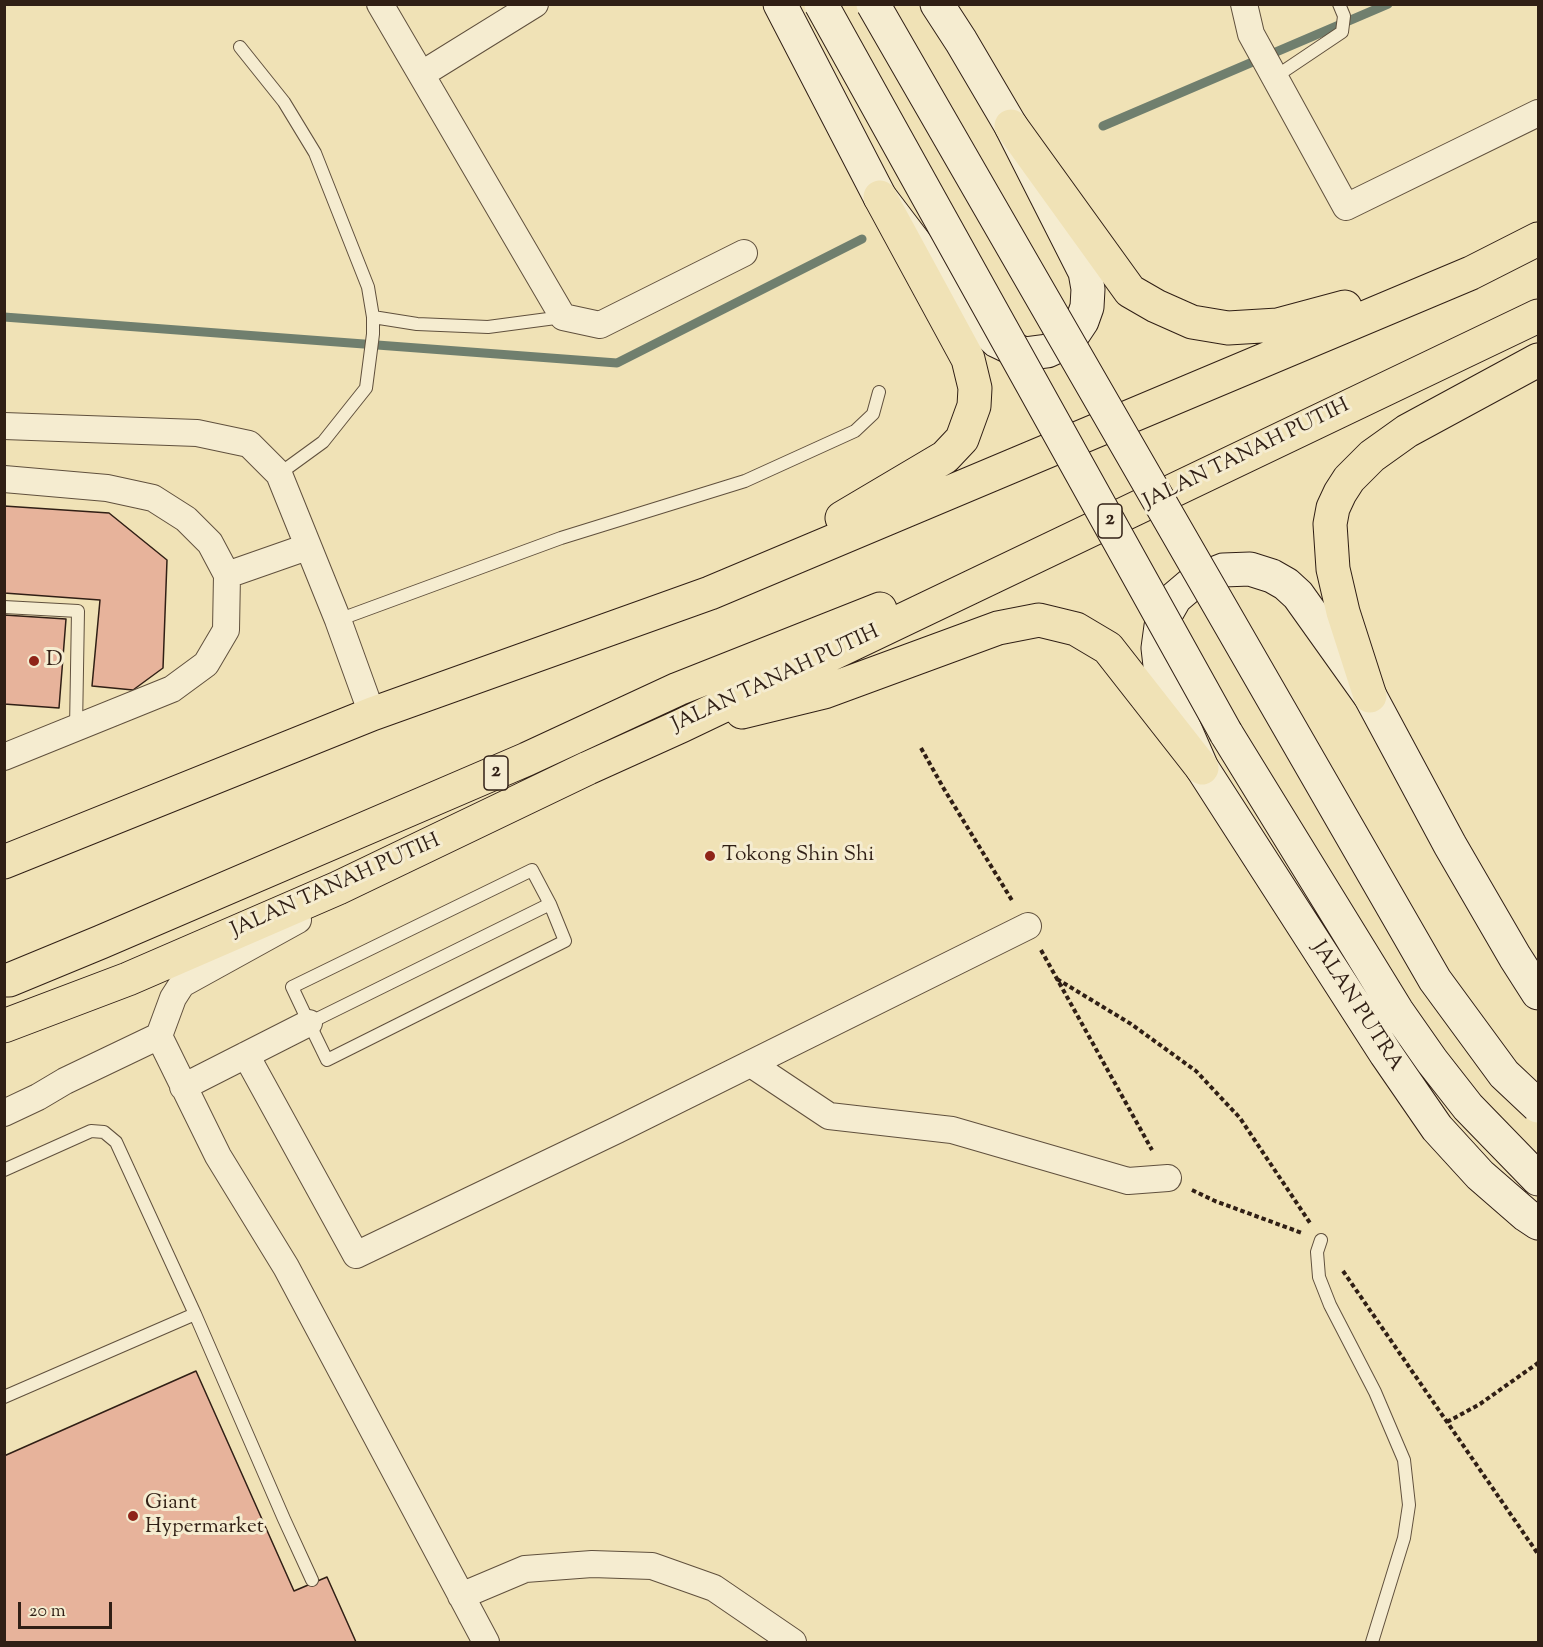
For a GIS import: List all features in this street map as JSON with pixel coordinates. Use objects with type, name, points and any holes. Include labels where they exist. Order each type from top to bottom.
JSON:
[{"type":"highway","points":[[1011,126],[1130,291],[1192,322],[1228,328],[1278,325],[1471,273]]},
{"type":"highway","points":[[710,593],[925,471],[945,457],[962,439],[974,406],[975,388],[968,359],[880,197]]},
{"type":"highway","points":[[4,862],[372,714],[710,593],[1471,273],[1539,239]]},
{"type":"highway","name":"JALAN TANAH PUTIH","points":[[4,1026],[128,979],[338,888],[1539,316]]},
{"type":"highway","points":[[1370,696],[1343,612],[1333,569],[1330,524],[1333,508],[1340,493],[1348,479],[1372,456],[1407,431],[1539,360]]},
{"type":"highway","name":"2","points":[[4,980],[9,980],[101,942],[527,759],[678,689],[739,664],[910,597],[991,578]]},
{"type":"highway","points":[[681,726],[824,692],[998,628],[1038,620],[1076,628],[1108,648],[1202,768]]},
{"type":"main road","points":[[780,4],[880,197],[958,301],[997,341],[1024,354],[1047,351],[1058,346],[1074,333],[1082,321],[1087,307],[1088,289],[1085,272],[1011,126],[937,4]]},
{"type":"main road","points":[[821,4],[1226,733],[1397,1011],[1468,1107],[1539,1179]]},
{"type":"main road","points":[[873,4],[1435,980],[1504,1074],[1539,1106]]},
{"type":"main road","name":"JALAN PUTRA","points":[[1370,696],[1298,595],[1286,584],[1272,576],[1250,569],[1223,570],[1208,574],[1195,581],[1175,598],[1161,626],[1158,648],[1161,674],[1202,768],[1379,1044],[1437,1128],[1480,1175],[1526,1215],[1539,1223]]},
{"type":"main road","points":[[1370,696],[1456,855],[1515,957],[1539,993]]},
{"type":"street","points":[[380,4],[563,317],[600,325],[744,253]]},
{"type":"street","points":[[422,74],[535,4]]},
{"type":"street","points":[[1244,4],[1251,34],[1346,207],[1539,113]]},
{"type":"street","points":[[4,426],[197,433],[249,444],[279,474],[338,620],[372,714]]},
{"type":"street","points":[[4,479],[107,488],[153,498],[186,519],[210,543],[227,575],[226,630],[206,664],[172,689],[4,757]]},
{"type":"street","points":[[227,575],[307,547]]},
{"type":"street","points":[[4,1113],[38,1097],[64,1081],[159,1036],[173,998],[182,984],[295,922],[338,888]]},
{"type":"street","points":[[246,1055],[356,1255],[751,1064],[1028,926]]},
{"type":"street","points":[[183,1087],[309,1023]]},
{"type":"street","points":[[159,1036],[218,1156],[286,1267],[486,1642]]},
{"type":"street","points":[[751,1064],[829,1116],[952,1130],[1128,1181],[1168,1178]]},
{"type":"street","points":[[461,1596],[525,1569],[592,1564],[652,1566],[714,1588],[793,1642]]},
{"type":"lane","points":[[1273,74],[1342,32],[1341,10]]},
{"type":"lane","points":[[240,47],[284,102],[315,153],[368,287],[374,317],[374,334],[366,388],[323,442],[279,474]]},
{"type":"lane","points":[[374,317],[417,324],[488,327],[563,317]]},
{"type":"lane","points":[[338,620],[561,538],[745,481],[855,431],[873,414],[879,392]]},
{"type":"lane","points":[[4,607],[78,611],[76,729]]},
{"type":"lane","points":[[532,870],[550,904],[565,941],[327,1060],[309,1023],[292,987],[532,870]]},
{"type":"lane","points":[[309,1023],[550,904]]},
{"type":"lane","points":[[4,1170],[91,1131],[104,1132],[116,1142],[195,1314],[312,1580]]},
{"type":"lane","points":[[1321,1240],[1317,1252],[1319,1276],[1330,1305],[1375,1392],[1404,1460],[1409,1504],[1404,1538],[1372,1642]]},
{"type":"lane","points":[[4,1397],[195,1314]]},
{"type":"path","points":[[921,748],[1028,926],[1168,1178],[1215,1201],[1321,1240]]},
{"type":"path","points":[[1447,1422],[1480,1404],[1539,1364]]},
{"type":"building","points":[[4,506],[109,513],[167,560],[163,668],[133,690],[92,686],[100,600],[4,593]]},
{"type":"building","name":"D","points":[[4,615],[66,619],[59,708],[4,704]]},
{"type":"building","name":"Giant Hypermarket","points":[[196,1371],[294,1591],[327,1577],[356,1642],[4,1642],[4,1456]]},
{"type":"waterway","points":[[1103,126],[1388,4]]},
{"type":"waterway","points":[[4,317],[617,363],[862,239]]},
{"type":"place","name":"D","points":[[34,661]]},
{"type":"place","name":"Tokong Shin Shi","points":[[710,856]]},
{"type":"place","name":"Giant Hypermarket","points":[[133,1516]]}]
